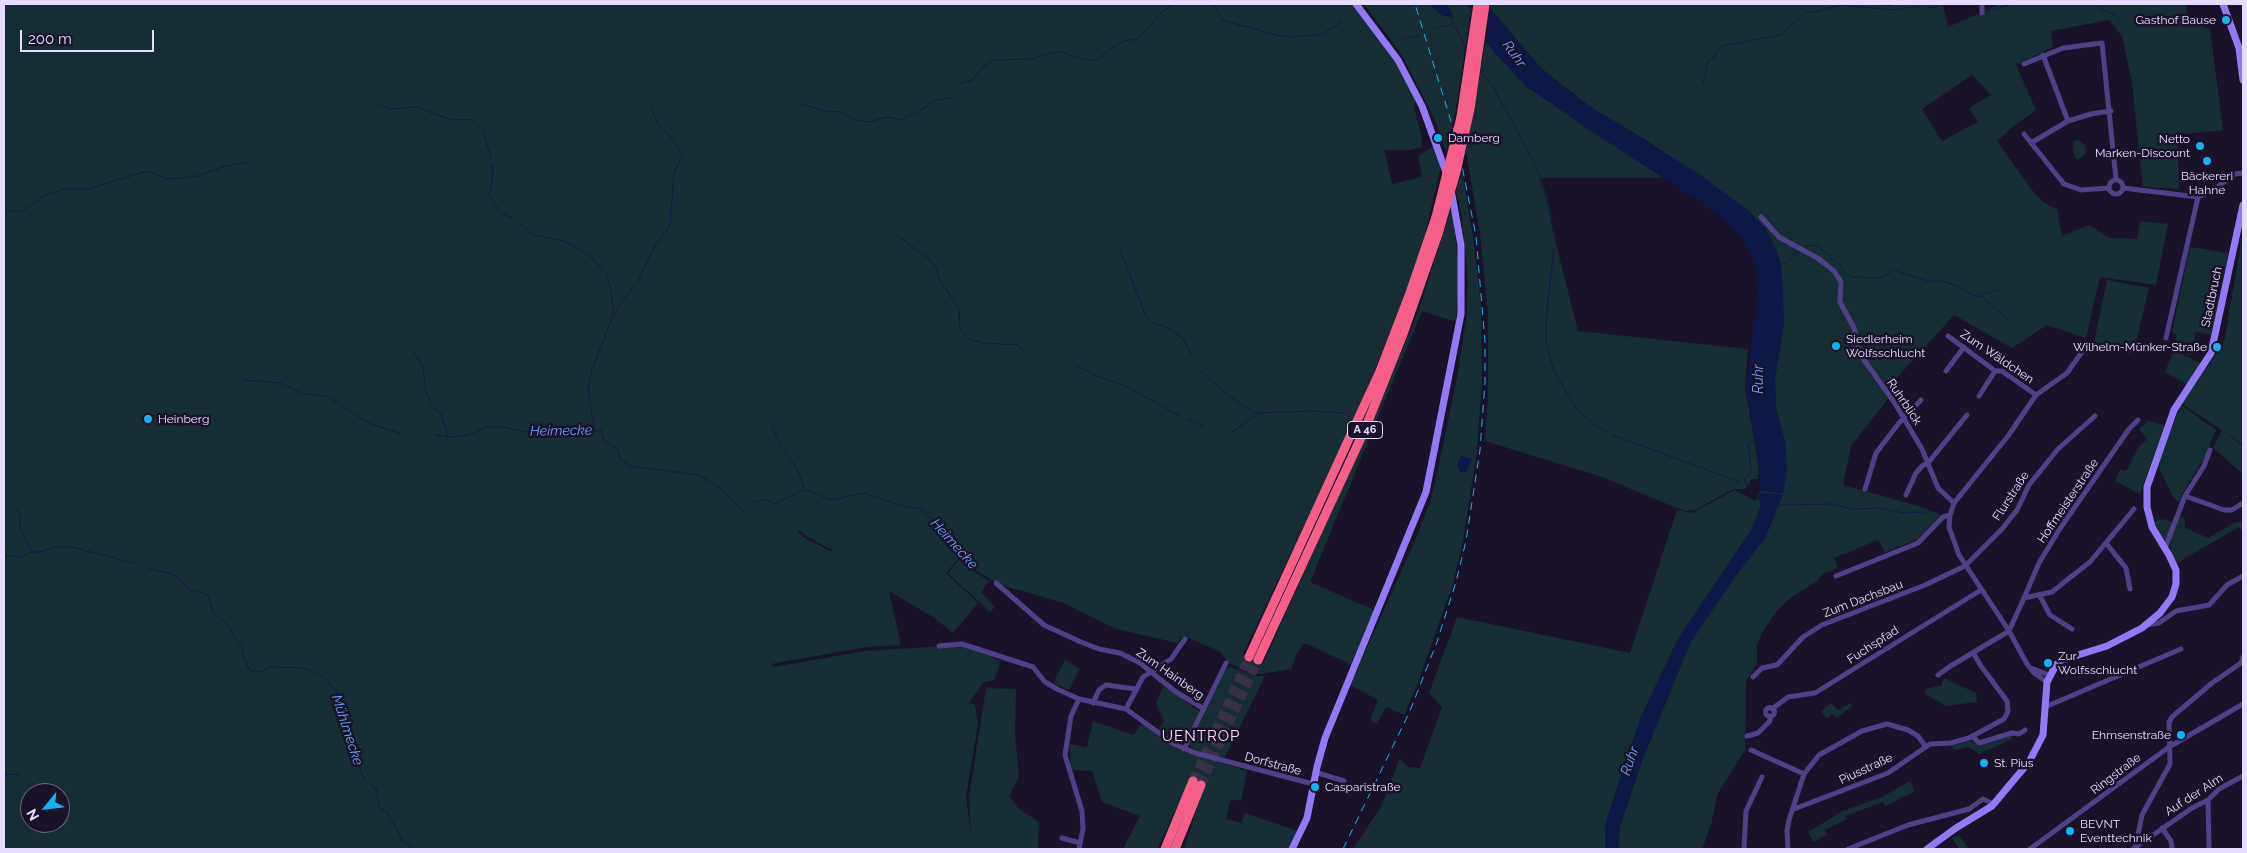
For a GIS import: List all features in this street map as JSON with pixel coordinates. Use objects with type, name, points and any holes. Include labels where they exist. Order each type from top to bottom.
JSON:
[{"type":"highway","name":"A 46","points":[[1478,4],[1461,117],[1436,217],[1410,293],[1380,371],[1254,658],[1365,429],[1417,297],[1438,234],[1470,109],[1486,4]]},
{"type":"highway","points":[[1160,849],[1197,783],[1179,849]]},
{"type":"highway","points":[[1174,849],[1190,809]]},
{"type":"highway","points":[[1165,849],[1174,826]]},
{"type":"main road","points":[[1292,849],[1307,818],[1321,748],[1426,492],[1450,377],[1460,314],[1462,282],[1458,218],[1437,142],[1422,106],[1398,60],[1356,4]]},
{"type":"main road","points":[[2223,4],[2239,48],[2243,80]]},
{"type":"main road","name":"Stadtbruch","points":[[2164,548],[2149,518],[2146,498],[2150,475],[2174,410],[2211,353],[2243,205]]},
{"type":"main road","points":[[1927,849],[1994,804],[2013,783],[2037,749],[2045,727],[2048,678],[2062,660],[2107,646],[2146,625],[2165,608],[2174,592],[2176,570],[2164,548]]},
{"type":"street","points":[[1982,4],[1982,13]]},
{"type":"street","points":[[2024,64],[2043,55],[2068,47],[2101,42],[2111,112],[2116,179],[2120,181],[2123,188]]},
{"type":"street","points":[[2043,55],[2068,121]]},
{"type":"street","points":[[2031,143],[2068,121],[2091,114],[2111,112]]},
{"type":"street","points":[[2024,134],[2058,179],[2069,187],[2085,190],[2108,188]]},
{"type":"street","points":[[2108,188],[2112,193],[2116,194],[2123,188],[2198,197],[2209,193],[2235,174],[2243,173]]},
{"type":"street","points":[[2108,188],[2110,183],[2116,179]]},
{"type":"street","points":[[2166,338],[2198,197]]},
{"type":"street","name":"Ruhrblick","points":[[1761,217],[1779,237],[1819,259],[1834,271],[1841,282],[1840,302],[1854,328],[1859,351],[1904,418],[1922,449],[1938,488],[1954,503]]},
{"type":"street","name":"Zum Wäldchen","points":[[1948,336],[1995,371],[2002,370],[2036,395]]},
{"type":"street","points":[[1946,371],[1964,347]]},
{"type":"street","points":[[2048,678],[2037,676],[2030,668],[2010,632],[1964,566],[1952,538],[1950,515],[1954,503],[2008,436],[2036,395],[2067,373],[2084,348]]},
{"type":"street","points":[[1979,396],[1995,371]]},
{"type":"street","points":[[1865,489],[1876,453],[1921,400]]},
{"type":"street","points":[[1906,495],[1912,478],[1922,466],[1928,463],[1967,415]]},
{"type":"street","name":"Flurstraße","points":[[1964,566],[2002,529],[2017,510],[2020,499],[2029,485],[2058,449],[2095,416]]},
{"type":"street","name":"Hoffmeisterstraße","points":[[2024,598],[2039,562],[2059,530],[2129,429],[2138,420]]},
{"type":"street","points":[[2164,548],[2185,496],[2204,466],[2210,450]]},
{"type":"street","points":[[2185,496],[2224,510],[2232,510],[2243,503]]},
{"type":"street","points":[[1938,676],[1949,667],[2010,632],[2024,598],[2052,592],[2090,562],[2134,509]]},
{"type":"street","points":[[1836,576],[1918,543],[1943,517],[1950,515]]},
{"type":"street","points":[[2106,543],[2126,568],[2130,589]]},
{"type":"street","name":"Zum Dachsbau","points":[[1753,677],[1762,668],[1777,665],[1799,640],[1822,625],[1925,585],[1964,566]]},
{"type":"street","points":[[2146,625],[2159,623],[2176,611],[2209,605],[2227,585],[2243,576]]},
{"type":"street","name":"Zum Hainberg","points":[[996,583],[1044,625],[1099,649],[1120,653],[1150,670],[1176,692],[1204,709]]},
{"type":"street","name":"Fuchspfad","points":[[1747,736],[1758,733],[1770,720],[1770,717],[1766,715],[1766,710],[1772,709],[1788,697],[1815,693],[1981,590]]},
{"type":"street","points":[[2040,596],[2050,615],[2072,629]]},
{"type":"street","points":[[1126,708],[1143,676],[1171,659],[1186,639]]},
{"type":"street","name":"Dorfstraße","points":[[939,646],[962,644],[1033,667],[1046,682],[1079,699],[1126,708],[1174,744],[1184,749],[1313,784]]},
{"type":"street","points":[[2045,707],[2181,649]]},
{"type":"street","name":"Piusstraße","points":[[1794,809],[1882,775],[1934,743],[1951,743],[1972,736],[2004,719],[2008,707],[2002,693],[1974,654]]},
{"type":"street","points":[[2134,849],[2142,815],[2168,772],[2170,764],[2167,728],[2173,716],[2212,683],[2242,662],[2243,657]]},
{"type":"street","name":"Zum Hainberg","points":[[1184,749],[1226,664]]},
{"type":"street","points":[[1094,703],[1099,690],[1106,685],[1136,689]]},
{"type":"street","points":[[1062,838],[1079,846],[1083,820],[1080,799],[1069,774],[1065,755],[1071,716],[1079,699]]},
{"type":"street","name":"Ringstraße","points":[[2030,849],[2169,747],[2243,704]]},
{"type":"street","points":[[1788,849],[1788,826],[1804,774],[1824,752],[1862,731],[1884,724],[1892,724],[1908,730],[1918,736],[1926,747]]},
{"type":"street","name":"Piusstraße","points":[[1972,736],[1979,743],[2012,733],[2019,734],[2025,730]]},
{"type":"street","points":[[1751,750],[1804,774]]},
{"type":"street","points":[[1315,772],[1344,781]]},
{"type":"street","name":"Auf der Alm","points":[[2134,849],[2162,828],[2208,800],[2219,788],[2243,776]]},
{"type":"street","points":[[1744,849],[1746,811],[1762,777]]},
{"type":"street","points":[[1848,849],[1908,825],[1969,809],[1983,799],[1994,804]]},
{"type":"street","points":[[2208,800],[2209,849]]},
{"type":"street","points":[[2162,828],[2171,841],[2172,849]]},
{"type":"green space","points":[[4,4],[1351,4],[1394,57],[1416,100],[1414,107],[1422,137],[1421,147],[1411,150],[1384,150],[1392,184],[1422,177],[1418,156],[1434,146],[1441,166],[1423,242],[1399,311],[1354,420],[1243,654],[1263,664],[1371,423],[1419,310],[1452,206],[1459,269],[1456,322],[1422,311],[1310,582],[1374,610],[1352,665],[1307,644],[1303,644],[1296,655],[1291,669],[1261,674],[1244,670],[1228,663],[1221,652],[1186,637],[1181,637],[1178,643],[1116,629],[1061,602],[1000,585],[976,571],[962,554],[946,573],[978,603],[953,633],[933,617],[889,591],[901,645],[867,647],[771,664],[773,667],[865,651],[962,645],[1001,661],[994,680],[984,682],[969,703],[975,705],[978,724],[966,796],[971,835],[969,797],[986,688],[1016,689],[1015,734],[1019,777],[1009,796],[1018,808],[1039,822],[1038,849],[4,849]],"holes":[[[799,530],[806,536],[834,551],[830,551],[803,537],[798,532]]]},
{"type":"green space","points":[[1364,4],[1429,4],[1443,16],[1453,15],[1446,4],[1466,4],[1470,9],[1472,4],[1456,108],[1446,153],[1436,122],[1402,55]]},
{"type":"green space","points":[[1491,4],[1871,4],[1891,6],[1893,4],[1943,4],[1948,27],[2001,4],[2186,4],[2188,20],[2210,29],[2223,130],[2177,135],[2179,189],[2143,187],[2132,83],[2122,36],[2109,20],[2051,31],[2053,47],[2016,65],[2036,110],[1997,141],[2032,190],[2044,203],[2057,209],[2062,236],[2089,225],[2110,238],[2137,239],[2140,221],[2168,224],[2156,285],[2100,277],[2086,338],[2047,325],[2012,348],[1954,315],[1884,392],[1888,399],[1851,446],[1843,485],[1918,506],[1941,515],[1917,540],[1885,552],[1878,540],[1834,558],[1838,568],[1823,574],[1816,582],[1790,598],[1775,613],[1762,633],[1757,646],[1757,664],[1746,681],[1745,750],[1717,795],[1711,825],[1702,849],[1618,849],[1620,826],[1642,761],[1690,643],[1736,575],[1765,538],[1783,494],[1760,501],[1760,508],[1752,529],[1679,637],[1641,717],[1606,822],[1605,849],[1353,849],[1382,805],[1400,758],[1408,767],[1420,768],[1442,707],[1429,693],[1457,617],[1630,653],[1677,510],[1692,513],[1735,490],[1755,501],[1760,491],[1783,493],[1785,442],[1776,408],[1775,378],[1784,324],[1750,212],[1649,142],[1589,106],[1541,68],[1490,8]],"holes":[[[1972,75],[1991,95],[1969,108],[1978,122],[1942,141],[1922,109]]]},
{"type":"green space","points":[[1486,41],[1527,87],[1663,178],[1541,178],[1550,208],[1557,248],[1578,331],[1748,349],[1745,388],[1759,468],[1758,479],[1751,479],[1750,484],[1745,489],[1733,489],[1695,510],[1684,511],[1602,477],[1485,441],[1488,399],[1488,314],[1480,234],[1466,152]]},
{"type":"green space","points":[[2079,140],[2085,145],[2086,151],[2083,157],[2077,159],[2074,157],[2073,148],[2074,141]]},
{"type":"green space","points":[[1462,172],[1473,237],[1481,306],[1482,382],[1477,450],[1463,541],[1453,584],[1417,685],[1404,715],[1386,707],[1377,724],[1370,720],[1378,700],[1350,685],[1415,541],[1430,502],[1436,478],[1457,378],[1467,314],[1468,281],[1462,218],[1456,190]]},
{"type":"green space","points":[[2243,231],[2243,444],[2181,403],[2224,343]]},
{"type":"green space","points":[[2190,247],[2228,253],[2211,335],[2196,332],[2190,356],[2174,347],[2177,335],[2172,332]]},
{"type":"green space","points":[[2107,280],[2149,288],[2133,354],[2094,342]]},
{"type":"green space","points":[[2174,350],[2202,364],[2186,384],[2165,372]]},
{"type":"green space","points":[[2181,405],[2216,430],[2205,457],[2182,494],[2181,500],[2178,502],[2173,497],[2157,464]]},
{"type":"green space","points":[[2149,421],[2164,425],[2164,429],[2140,494],[2115,481],[2120,469],[2127,470],[2137,449],[2147,439],[2139,429]]},
{"type":"green space","points":[[2222,430],[2243,446],[2243,474],[2213,448]]},
{"type":"green space","points":[[2180,516],[2185,519],[2185,528],[2208,538],[2234,523],[2243,521],[2243,532],[2239,527],[2177,563],[2171,552],[2170,541],[2163,539],[2153,522],[2163,519],[2176,523]]},
{"type":"green space","points":[[962,556],[975,572],[989,581],[981,592],[995,607],[990,612],[948,573]]},
{"type":"green space","points":[[1065,660],[1080,669],[1069,690],[1053,683]]},
{"type":"green space","points":[[1231,667],[1255,676],[1265,676],[1224,759],[1192,749],[1189,743],[1225,669]]},
{"type":"green space","points":[[1944,678],[1976,693],[1977,702],[1946,706],[1924,693],[1928,688],[1941,686]]},
{"type":"green space","points":[[1164,686],[1200,712],[1185,742],[1179,745],[1158,730],[1164,721],[1157,706],[1157,700]]},
{"type":"green space","points":[[1831,703],[1838,710],[1850,703],[1852,706],[1837,718],[1832,714],[1827,719],[1821,711]]},
{"type":"green space","points":[[1093,721],[1133,735],[1142,724],[1180,750],[1247,771],[1241,801],[1231,799],[1226,819],[1241,823],[1245,813],[1298,831],[1288,849],[1184,849],[1203,789],[1189,783],[1157,849],[1123,849],[1140,816],[1102,802],[1092,771],[1071,770],[1069,744],[1087,747]]},
{"type":"green space","points":[[2011,736],[2012,739],[1979,754],[1969,747],[1953,750],[1952,746],[1970,741],[1980,746]]},
{"type":"green space","points":[[1910,781],[1915,791],[1885,806],[1883,802],[1845,816],[1847,819],[1825,830],[1827,835],[1813,842],[1808,832],[1843,811],[1882,797]]},
{"type":"green space","points":[[1958,834],[1969,849],[1959,849],[1952,838]]},
{"type":"water","points":[[1429,4],[1446,4],[1454,17],[1443,16]]},
{"type":"water","name":"Ruhr","points":[[1490,8],[1541,68],[1589,106],[1699,174],[1750,212],[1766,229],[1776,248],[1781,265],[1783,289],[1784,324],[1775,378],[1776,408],[1785,442],[1787,472],[1783,493],[1760,491],[1759,486],[1758,452],[1746,388],[1758,295],[1756,264],[1744,240],[1722,218],[1695,198],[1589,130],[1528,87],[1494,52],[1486,41]]},
{"type":"water","points":[[1461,456],[1472,459],[1467,471],[1463,473],[1460,472],[1457,464]]},
{"type":"water","name":"Ruhr","points":[[1760,493],[1783,494],[1765,538],[1736,575],[1690,643],[1642,761],[1620,826],[1618,849],[1605,849],[1606,822],[1641,717],[1679,637],[1752,529],[1760,508],[1758,498]]},
{"type":"waterway","points":[[959,84],[972,80],[984,66],[994,60],[1032,59],[1059,51],[1085,60],[1097,60],[1123,41],[1138,39],[1161,13],[1174,4]]},
{"type":"waterway","points":[[1209,4],[1215,7],[1222,20],[1280,36],[1293,37],[1322,34],[1342,22]]},
{"type":"waterway","points":[[1703,83],[1708,61],[1715,57],[1717,50],[1722,46],[1781,35],[1807,11],[1812,13],[1840,5],[1895,10],[1921,5],[1935,8],[1939,4]]},
{"type":"waterway","points":[[1952,4],[1981,11]]},
{"type":"waterway","points":[[1985,12],[2013,4]]},
{"type":"waterway","points":[[2096,4],[2102,10],[2114,14],[2120,21]]},
{"type":"waterway","points":[[1435,28],[1451,25],[1453,23],[1451,17]]},
{"type":"waterway","points":[[1451,25],[1456,28],[1467,51]]},
{"type":"waterway","points":[[1403,39],[1420,35]]},
{"type":"waterway","points":[[1480,71],[1493,86],[1536,166],[1550,212],[1555,241]]},
{"type":"waterway","points":[[802,104],[824,111],[839,112],[857,120],[868,122],[888,117],[900,120],[915,114],[936,100],[952,98]]},
{"type":"waterway","points":[[378,105],[391,109],[416,107],[449,119],[473,120],[483,130],[491,158]]},
{"type":"waterway","points":[[638,281],[656,244],[670,226],[674,173],[683,155],[674,141],[659,125],[652,110]]},
{"type":"waterway","points":[[4,210],[20,212],[48,194],[64,189],[88,189],[147,171],[168,179],[198,176],[225,166],[250,162]]},
{"type":"waterway","points":[[492,165],[493,174],[489,196],[502,214],[513,218]]},
{"type":"waterway","points":[[520,224],[534,235],[564,241],[580,249],[592,258],[607,275],[612,294],[613,315],[592,370],[588,391],[595,432]]},
{"type":"waterway","points":[[897,235],[929,259],[937,268],[938,277],[959,309],[960,329],[969,339],[983,343],[1018,345],[1025,352]]},
{"type":"waterway","points":[[1805,246],[1817,245],[1841,266],[1844,273],[1852,277],[1882,278],[1893,270],[1928,281],[1942,281],[1957,286],[1976,297],[1981,296],[2006,318]]},
{"type":"waterway","points":[[1554,248],[1546,321],[1546,343],[1554,371],[1576,408],[1595,425],[1606,431]]},
{"type":"waterway","points":[[1120,249],[1145,314],[1152,322],[1169,328],[1183,339],[1192,355]]},
{"type":"waterway","points":[[1780,265],[1790,260],[1797,252]]},
{"type":"waterway","points":[[614,314],[634,286]]},
{"type":"waterway","points":[[1982,295],[1998,289]]},
{"type":"waterway","points":[[413,351],[423,367],[426,392],[431,405],[441,414],[448,435]]},
{"type":"waterway","points":[[1074,364],[1097,376],[1125,386],[1182,417]]},
{"type":"waterway","points":[[1199,370],[1226,394],[1255,413],[1311,411],[1344,413]]},
{"type":"waterway","name":"Heimecke","points":[[243,380],[280,383],[303,394],[327,396],[368,423],[402,434]]},
{"type":"waterway","points":[[1232,432],[1258,414]]},
{"type":"waterway","points":[[1188,420],[1203,426]]},
{"type":"waterway","name":"Heimecke","points":[[772,426],[780,443]]},
{"type":"waterway","name":"Heimecke","points":[[436,435],[452,437],[468,435],[487,427],[503,427],[527,432],[585,429],[595,432],[601,430],[605,442],[617,448],[620,459],[630,466],[699,475],[720,488],[743,511]]},
{"type":"waterway","points":[[1612,435],[1740,482]]},
{"type":"waterway","points":[[1754,441],[1748,443],[1751,472],[1744,480],[1752,493],[1758,496]]},
{"type":"waterway","name":"Heimecke","points":[[784,451],[797,468],[804,488]]},
{"type":"waterway","name":"Heimecke","points":[[754,502],[766,499],[774,504],[805,489],[831,500],[864,493],[903,506],[921,509],[943,529],[976,571],[990,579]]},
{"type":"waterway","points":[[1779,505],[1834,504],[1851,509],[1879,508],[1904,513],[1925,512]]},
{"type":"waterway","points":[[15,507],[20,514],[20,527],[32,551]]},
{"type":"waterway","name":"Mühlmecke","points":[[4,555],[21,557],[33,552],[56,547],[71,547],[134,563]]},
{"type":"waterway","name":"Mühlmecke","points":[[149,568],[175,575],[189,589],[208,595],[213,612],[228,625],[234,637],[242,645],[244,658],[250,671],[260,672],[271,667],[305,668],[323,676],[338,694],[349,741],[364,779],[376,789],[380,808],[387,812],[402,840],[413,849]]},
{"type":"waterway","points":[[4,775],[20,774]]},
{"type":"tunnel","points":[[1193,781],[1249,657]]},
{"type":"tunnel","points":[[1201,785],[1258,660]]},
{"type":"railway","points":[[1343,849],[1410,711],[1437,642],[1456,582],[1466,541],[1480,450],[1485,382],[1485,342],[1476,236],[1457,141],[1415,4]]},
{"type":"place","name":"Gasthof Bause","points":[[2226,20]]},
{"type":"place","name":"Damberg","points":[[1438,138]]},
{"type":"place","name":"Netto Marken-Discount","points":[[2200,146]]},
{"type":"place","name":"Bäckereri Hahne","points":[[2207,161]]},
{"type":"place","name":"Siedlerheim Wolfsschlucht","points":[[1836,346]]},
{"type":"place","name":"Wilhelm-Münker-Straße","points":[[2217,347]]},
{"type":"place","name":"Heinberg","points":[[148,419]]},
{"type":"place","name":"Zur Wolfsschlucht","points":[[2048,663]]},
{"type":"place","name":"Ehmsenstraße","points":[[2181,735]]},
{"type":"place","name":"St. Pius","points":[[1984,763]]},
{"type":"place","name":"Casparistraße","points":[[1315,787]]},
{"type":"place","name":"BEVNT Eventtechnik","points":[[2070,831]]},
{"type":"district","name":"UENTROP","points":[[1201,736]]}]
